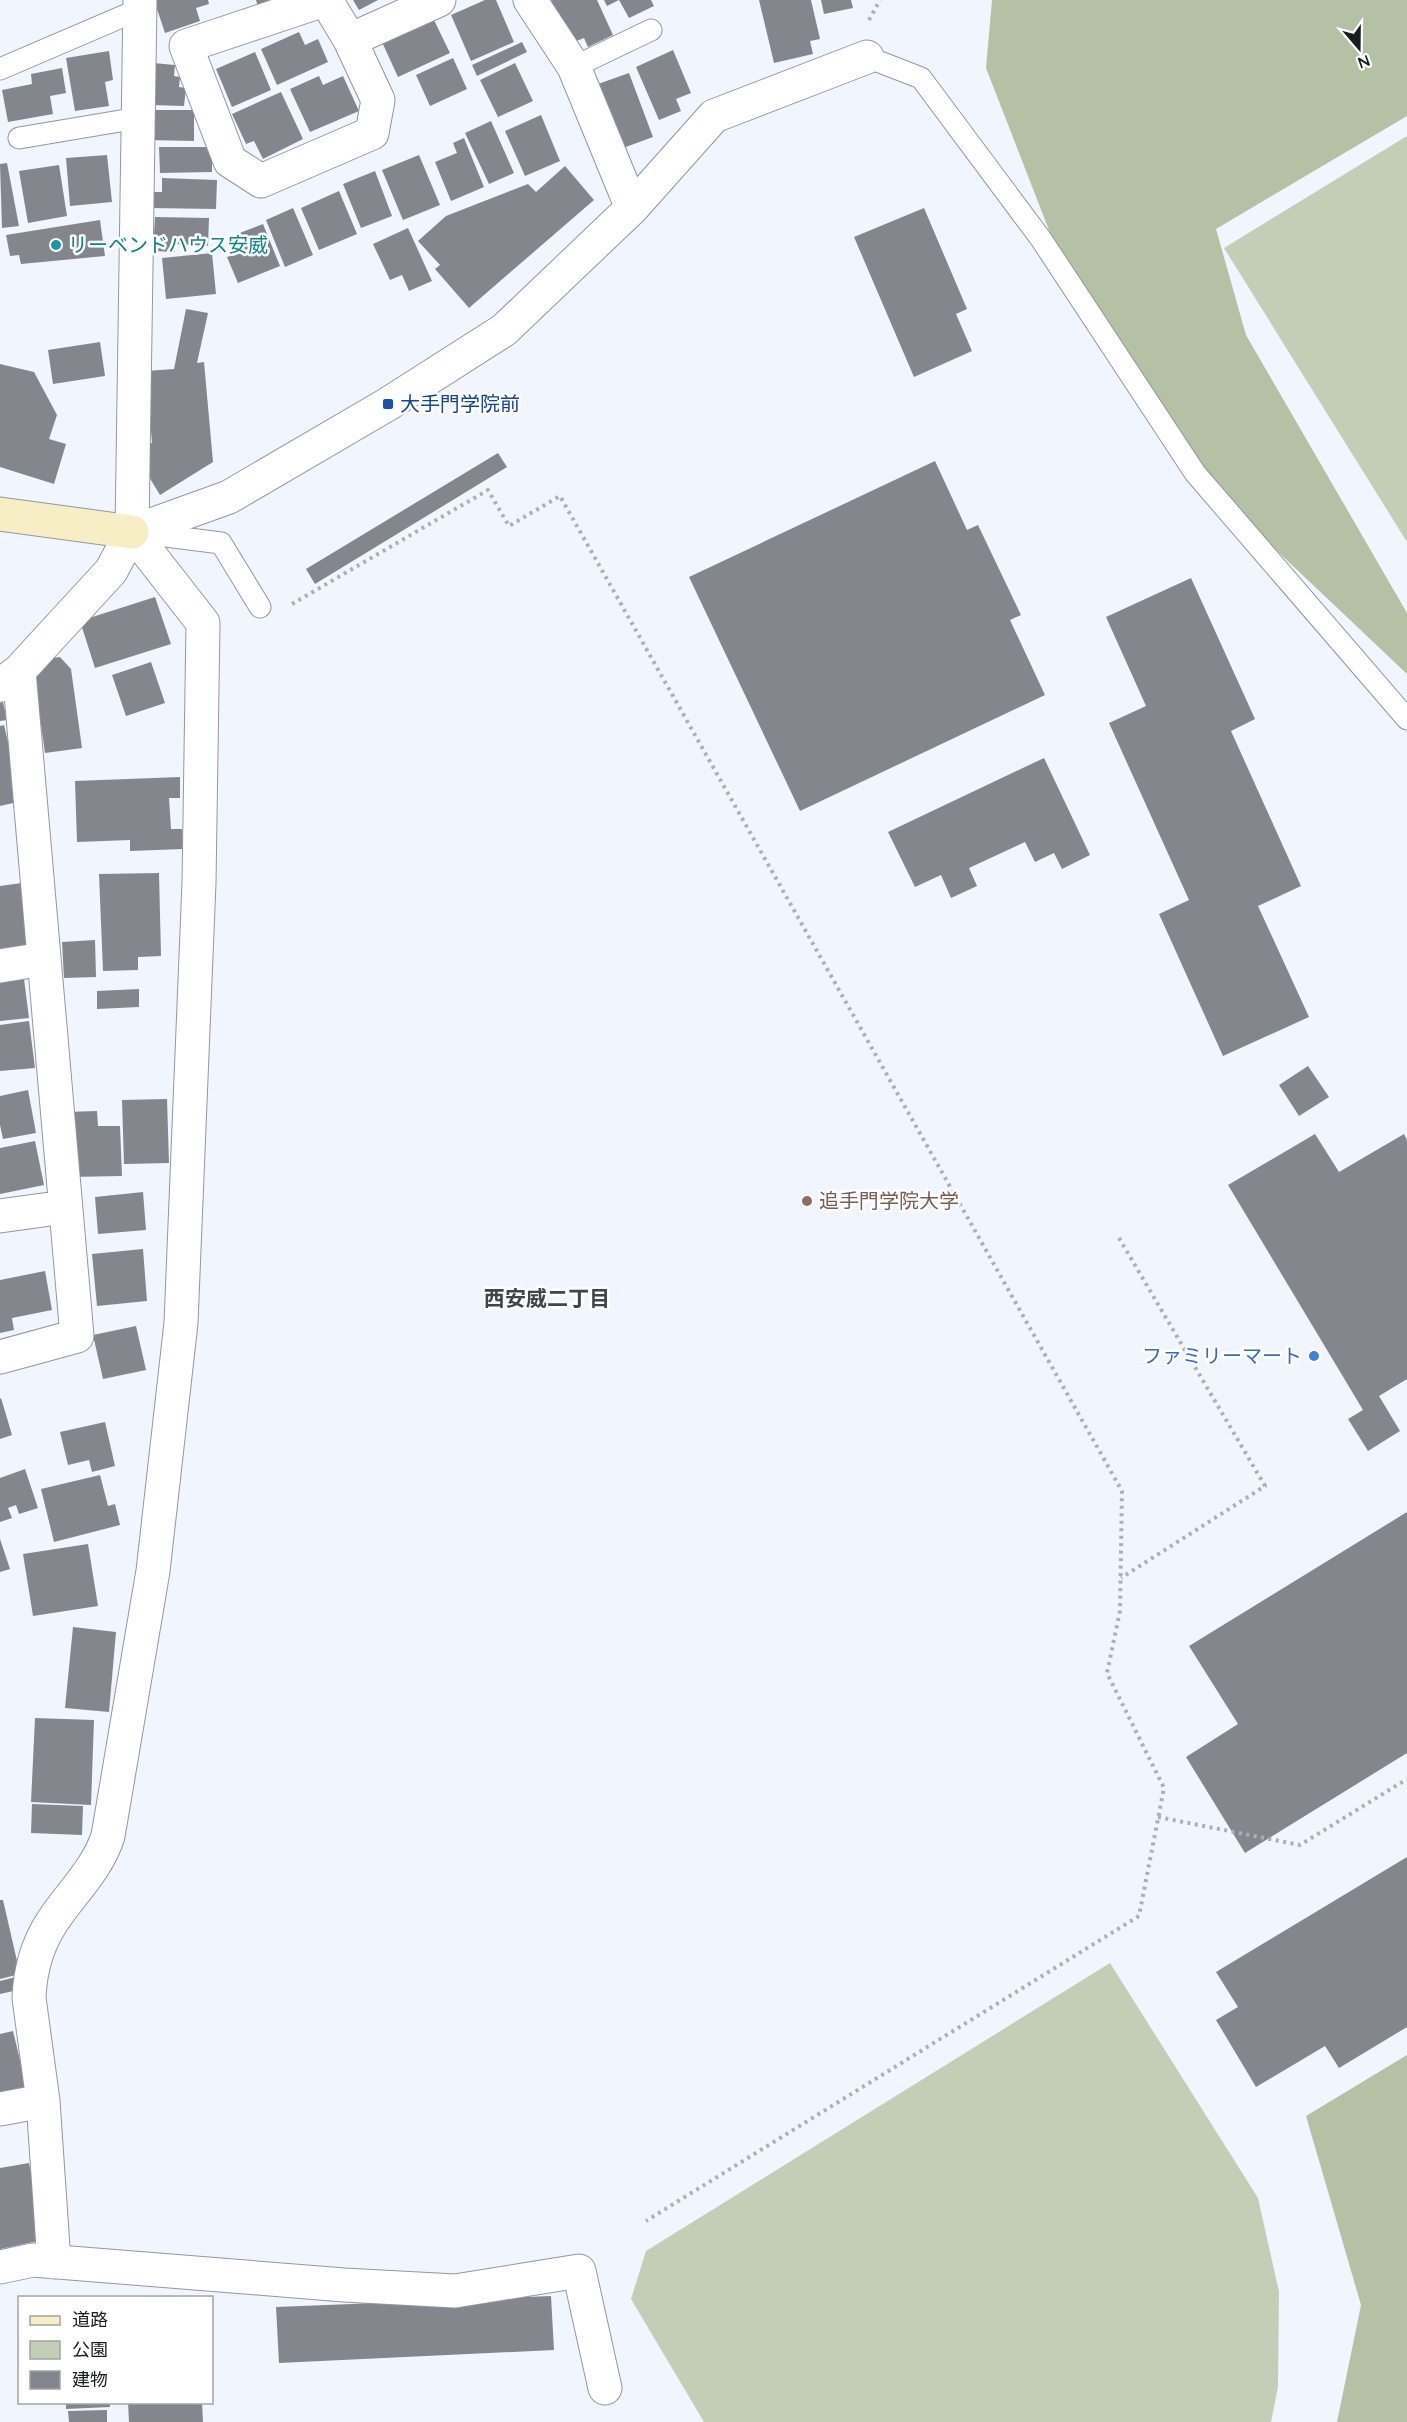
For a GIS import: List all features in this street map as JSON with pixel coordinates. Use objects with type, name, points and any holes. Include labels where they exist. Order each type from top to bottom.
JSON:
[{"type":"street","points":[[325,0],[350,40],[378,100],[372,133],[261,181],[230,161],[177,47],[325,0]]},
{"type":"street","points":[[350,40],[439,0]]},
{"type":"street","points":[[530,0],[574,67],[632,208]]},
{"type":"street","points":[[0,1357],[76,1336],[43,959],[10,679],[111,571],[132,532],[140,5]]},
{"type":"street","points":[[0,514],[132,532],[229,497],[388,404],[504,330],[632,208],[714,116],[867,57]]},
{"type":"street","points":[[54,2262],[43,2101],[28,1998],[29,1984],[35,1958],[45,1934],[95,1866],[108,1836],[153,1571],[181,1323],[199,882],[203,623],[132,532]]},
{"type":"street","points":[[0,966],[43,959]]},
{"type":"street","points":[[0,1216],[65,1207]]},
{"type":"street","points":[[0,2109],[43,2101]]},
{"type":"street","points":[[0,2267],[33,2260],[344,2285],[455,2291],[579,2271],[605,2388]]},
{"type":"lane","points":[[0,69],[140,5]]},
{"type":"lane","points":[[574,67],[651,30]]},
{"type":"lane","points":[[867,57],[921,78],[1041,239],[1195,473],[1407,719]]},
{"type":"lane","points":[[19,138],[138,118]]},
{"type":"lane","points":[[132,532],[221,543],[260,607]]},
{"type":"path","points":[[286,594],[292,604],[488,490],[509,526],[560,496],[1122,1491],[1120,1611],[1107,1673],[1164,1788],[1139,1916],[646,2221]]},
{"type":"path","points":[[1119,1238],[1265,1486],[1120,1578]]},
{"type":"path","points":[[1158,1817],[1300,1845],[1407,1779]]},
{"type":"green space","points":[[992,0],[1407,0],[1407,116],[1216,229],[1246,335],[1407,613],[1407,674],[1239,515],[1068,279],[986,68]]},
{"type":"green space","points":[[1407,136],[1407,542],[1224,248]]},
{"type":"green space","points":[[1110,1963],[1258,2198],[1279,2292],[1278,2387],[1271,2422],[704,2422],[631,2299],[646,2251]]},
{"type":"green space","points":[[1407,2055],[1407,2422],[1337,2422],[1361,2305],[1306,2116]]},
{"type":"building","points":[[154,0],[208,0],[209,4],[196,8],[200,21],[165,33]]},
{"type":"building","points":[[256,0],[279,0],[258,7]]},
{"type":"building","points":[[353,0],[378,0],[359,10]]},
{"type":"building","points":[[485,0],[496,0],[514,42],[471,61],[451,15]]},
{"type":"building","points":[[597,0],[613,35],[588,47],[584,38],[569,44],[550,1]]},
{"type":"building","points":[[604,0],[619,0],[607,6]]},
{"type":"building","points":[[619,0],[651,0],[654,6],[629,18]]},
{"type":"building","points":[[759,0],[811,0],[820,39],[810,41],[813,54],[774,63]]},
{"type":"building","points":[[821,0],[851,0],[853,8],[824,14]]},
{"type":"building","points":[[432,16],[450,53],[398,77],[381,40]]},
{"type":"building","points":[[299,32],[305,45],[318,39],[328,62],[277,85],[261,49]]},
{"type":"building","points":[[522,42],[527,52],[477,76],[472,65]]},
{"type":"building","points":[[673,50],[691,93],[676,99],[681,111],[659,120],[636,67]]},
{"type":"building","points":[[109,51],[113,80],[105,82],[109,106],[75,111],[66,58]]},
{"type":"building","points":[[255,52],[271,90],[232,107],[216,69]]},
{"type":"building","points":[[453,58],[467,89],[430,106],[416,75]]},
{"type":"building","points":[[153,63],[175,65],[174,76],[180,77],[179,87],[186,88],[184,106],[151,105]]},
{"type":"building","points":[[515,63],[533,101],[498,117],[480,80]]},
{"type":"building","points":[[62,68],[66,93],[50,96],[53,114],[8,122],[2,90],[32,84],[31,74]]},
{"type":"building","points":[[629,73],[653,137],[623,148],[598,84]]},
{"type":"building","points":[[319,76],[323,85],[343,76],[359,111],[310,132],[290,89]]},
{"type":"building","points":[[281,92],[303,139],[263,159],[254,141],[246,144],[232,114]]},
{"type":"building","points":[[147,110],[194,110],[194,141],[146,140]]},
{"type":"building","points":[[541,115],[560,161],[525,176],[505,131]]},
{"type":"building","points":[[491,121],[514,173],[489,184],[465,133]]},
{"type":"building","points":[[464,138],[484,187],[451,201],[435,162],[457,153],[453,143]]},
{"type":"building","points":[[159,147],[212,147],[212,172],[160,173]]},
{"type":"building","points":[[107,155],[112,202],[70,206],[66,158]]},
{"type":"building","points":[[419,155],[440,205],[403,220],[382,170]]},
{"type":"building","points":[[7,163],[19,226],[2,228],[0,164]]},
{"type":"building","points":[[59,165],[67,216],[28,223],[19,171]]},
{"type":"building","points":[[565,166],[594,200],[469,308],[435,269],[440,265],[418,241],[446,216],[528,184],[536,192]]},
{"type":"building","points":[[375,171],[392,216],[361,228],[343,184]]},
{"type":"building","points":[[162,178],[217,180],[216,209],[149,208],[149,192],[162,192]]},
{"type":"building","points":[[339,191],[357,234],[319,250],[301,208]]},
{"type":"building","points":[[293,208],[313,255],[285,267],[266,220]]},
{"type":"building","points":[[924,208],[967,309],[956,314],[972,351],[914,377],[854,237]]},
{"type":"building","points":[[155,217],[209,218],[208,246],[175,244],[175,252],[153,251]]},
{"type":"building","name":"リーベンドハウス安威","points":[[100,220],[105,256],[21,264],[19,255],[10,256],[6,235]]},
{"type":"building","points":[[263,224],[280,266],[238,283],[227,257],[243,251],[237,234]]},
{"type":"building","points":[[408,228],[432,281],[409,291],[402,275],[390,280],[373,244]]},
{"type":"building","points":[[212,253],[216,294],[166,299],[162,258]]},
{"type":"building","points":[[186,309],[208,313],[197,363],[204,362],[213,462],[160,495],[146,472],[144,444],[152,443],[146,371],[174,369]]},
{"type":"building","points":[[100,342],[105,376],[53,384],[48,350]]},
{"type":"building","points":[[0,364],[34,372],[57,415],[49,439],[66,444],[54,484],[0,467]]},
{"type":"building","points":[[498,453],[507,467],[315,584],[306,569]]},
{"type":"building","points":[[935,461],[967,530],[978,525],[1021,615],[1010,620],[1045,695],[800,811],[689,577]]},
{"type":"building","points":[[1191,578],[1255,719],[1231,731],[1301,886],[1258,906],[1309,1017],[1223,1056],[1159,914],[1189,900],[1109,723],[1146,706],[1106,617]]},
{"type":"building","points":[[155,597],[171,644],[95,668],[80,621]]},
{"type":"building","points":[[60,657],[71,669],[82,748],[45,753],[32,661]]},
{"type":"building","points":[[151,662],[165,703],[126,716],[112,675]]},
{"type":"building","points":[[3,702],[7,720],[0,721],[0,703]]},
{"type":"building","points":[[4,725],[22,801],[0,806],[0,726]]},
{"type":"building","points":[[1044,758],[1090,855],[1062,869],[1054,853],[1035,862],[1025,842],[969,868],[977,886],[951,898],[941,875],[915,887],[888,832]]},
{"type":"building","points":[[180,777],[180,798],[169,798],[171,829],[182,829],[183,849],[130,851],[130,840],[77,842],[75,781]]},
{"type":"building","points":[[159,873],[161,956],[138,957],[138,970],[103,971],[99,874]]},
{"type":"building","points":[[22,883],[31,944],[0,949],[0,886]]},
{"type":"building","points":[[95,940],[96,977],[64,978],[62,942]]},
{"type":"building","points":[[23,971],[29,1018],[0,1021],[0,973]]},
{"type":"building","points":[[139,989],[139,1007],[97,1009],[97,991]]},
{"type":"building","points":[[29,1021],[35,1068],[0,1071],[0,1025]]},
{"type":"building","points":[[1308,1066],[1329,1097],[1299,1116],[1279,1085]]},
{"type":"building","points":[[28,1090],[36,1133],[3,1139],[0,1125],[0,1096]]},
{"type":"building","points":[[167,1099],[169,1163],[124,1164],[122,1100]]},
{"type":"building","points":[[97,1111],[98,1126],[120,1126],[122,1176],[69,1177],[67,1112]]},
{"type":"building","points":[[1315,1134],[1339,1172],[1404,1134],[1407,1140],[1407,1379],[1379,1396],[1400,1431],[1368,1451],[1348,1419],[1363,1410],[1228,1185]]},
{"type":"building","points":[[35,1141],[44,1185],[0,1194],[0,1148]]},
{"type":"building","points":[[143,1192],[146,1230],[98,1234],[95,1197]]},
{"type":"building","points":[[143,1249],[147,1301],[97,1306],[92,1254]]},
{"type":"building","points":[[45,1271],[52,1310],[12,1318],[14,1330],[0,1333],[0,1280]]},
{"type":"building","points":[[136,1326],[146,1370],[103,1379],[93,1335]]},
{"type":"building","points":[[0,1399],[12,1435],[0,1439]]},
{"type":"building","points":[[105,1422],[115,1466],[92,1472],[89,1460],[68,1465],[60,1432]]},
{"type":"building","points":[[25,1469],[38,1508],[19,1514],[16,1505],[8,1508],[12,1518],[0,1522],[0,1478]]},
{"type":"building","points":[[100,1475],[108,1506],[115,1504],[120,1525],[54,1542],[41,1489]]},
{"type":"building","points":[[1407,1512],[1407,1753],[1245,1853],[1186,1757],[1238,1724],[1189,1646]]},
{"type":"building","points":[[0,1539],[10,1569],[0,1572]]},
{"type":"building","points":[[88,1544],[98,1606],[33,1616],[23,1554]]},
{"type":"building","points":[[73,1627],[116,1632],[109,1712],[65,1708]]},
{"type":"building","points":[[35,1718],[94,1720],[91,1805],[31,1802]]},
{"type":"building","points":[[32,1804],[83,1806],[82,1835],[31,1833]]},
{"type":"building","points":[[1407,1857],[1407,2027],[1339,2068],[1325,2046],[1256,2087],[1216,2020],[1238,2007],[1216,1972]]},
{"type":"building","points":[[0,1900],[3,1900],[20,1974],[0,1979]]},
{"type":"building","points":[[24,1975],[27,1988],[0,1994],[0,1981]]},
{"type":"building","points":[[13,2031],[27,2089],[0,2096],[0,2034]]},
{"type":"building","points":[[29,2163],[43,2240],[0,2249],[0,2168]]},
{"type":"building","points":[[551,2296],[554,2350],[279,2363],[276,2307]]},
{"type":"building","points":[[66,2404],[110,2404],[110,2407],[66,2409]]},
{"type":"building","points":[[128,2404],[202,2404],[203,2422],[129,2422]]},
{"type":"building","points":[[107,2410],[107,2422],[69,2422],[68,2411]]},
{"type":"place","name":"リーベンドハウス安威","points":[[56,245]]},
{"type":"place","name":"大手門学院前","points":[[388,404]]},
{"type":"place","name":"追手門学院大学","points":[[807,1201]]},
{"type":"place","name":"ファミリーマート","points":[[1314,1356]]},
{"type":"district","name":"西安威二丁目","points":[[547,1299]]}]
